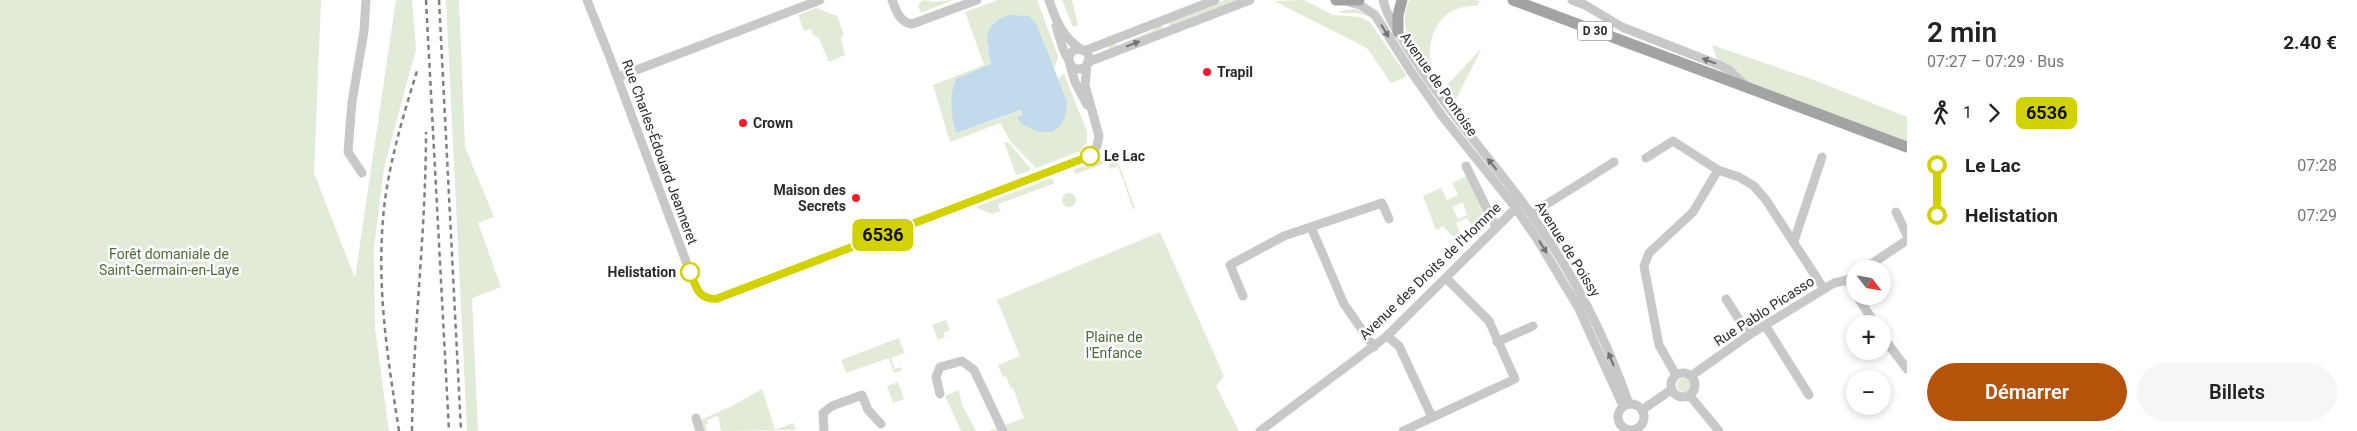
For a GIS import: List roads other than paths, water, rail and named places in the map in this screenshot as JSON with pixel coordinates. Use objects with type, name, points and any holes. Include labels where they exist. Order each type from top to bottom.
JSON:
[{"type":"main road","points":[[1336,0],[1354,1]]},
{"type":"main road","points":[[1398,32],[1398,15],[1402,0]]},
{"type":"main road","name":"D 30","points":[[1514,0],[1907,147]]},
{"type":"street","points":[[362,173],[348,152],[352,102],[364,31],[366,0]]},
{"type":"street","name":"Rue Charles-Édouard Jeanneret","points":[[587,0],[618,77],[690,272],[700,295],[706,299],[716,299],[1086,158],[1095,150],[1099,139],[1090,109],[1084,77],[1088,62]]},
{"type":"street","points":[[618,77],[820,0]]},
{"type":"street","points":[[892,0],[900,18],[904,22],[912,24],[977,0]]},
{"type":"street","points":[[1049,0],[1054,16],[1066,37],[1088,56],[1088,62]]},
{"type":"street","points":[[1215,0],[1083,51],[1072,52],[1070,63],[1080,69],[1088,62],[1250,0]]},
{"type":"street","name":"Avenue de Pontoise","points":[[1383,0],[1389,16],[1454,127]]},
{"type":"street","points":[[1572,0],[1585,5],[1622,27],[1719,64],[1730,70],[1748,88]]},
{"type":"street","name":"Avenue de Pontoise","points":[[1354,1],[1375,15],[1410,70],[1484,167]]},
{"type":"street","name":"Rue Charles-Édouard Jeanneret","points":[[1054,16],[1059,40],[1070,63],[1080,93],[1090,109]]},
{"type":"street","name":"Avenue de Poissy","points":[[1454,127],[1519,205],[1578,307],[1626,405]]},
{"type":"street","points":[[1646,158],[1673,141],[1718,170],[1739,177],[1754,186],[1794,241],[1824,289]]},
{"type":"street","points":[[1794,241],[1822,157]]},
{"type":"street","points":[[1531,214],[1614,162]]},
{"type":"street","points":[[1466,166],[1496,226]]},
{"type":"street","name":"Avenue de Poissy","points":[[1484,167],[1519,205],[1531,214],[1578,286],[1604,341],[1626,405]]},
{"type":"street","points":[[1676,375],[1659,345],[1644,266],[1649,252],[1693,212],[1718,170]]},
{"type":"street","points":[[1243,296],[1230,265],[1284,236],[1382,203],[1390,219]]},
{"type":"street","name":"Avenue des Droits de l'Homme","points":[[1260,431],[1387,336],[1519,205]]},
{"type":"street","points":[[1896,212],[1907,235]]},
{"type":"street","points":[[1311,227],[1344,304],[1374,347]]},
{"type":"street","points":[[1877,260],[1907,240]]},
{"type":"street","points":[[1403,431],[1515,378],[1489,321],[1446,278]]},
{"type":"street","name":"Rue Pablo Picasso","points":[[1691,376],[1749,335],[1834,282],[1846,278]]},
{"type":"street","points":[[1726,298],[1749,335]]},
{"type":"street","points":[[1765,325],[1808,395]]},
{"type":"street","points":[[1498,342],[1534,326]]},
{"type":"street","points":[[1387,336],[1399,346],[1432,417]]},
{"type":"street","points":[[1891,348],[1907,369]]},
{"type":"street","points":[[940,394],[936,377],[940,367],[962,362],[974,370],[1003,431]]},
{"type":"street","points":[[1693,392],[1677,396],[1671,390],[1671,383],[1676,375],[1684,373],[1694,379],[1693,392],[1719,431]]},
{"type":"street","points":[[1642,410],[1671,390]]},
{"type":"street","points":[[824,431],[822,413],[832,406],[862,395],[868,410],[880,424]]},
{"type":"street","points":[[1626,405],[1636,405],[1642,410],[1644,419],[1642,424],[1635,430],[1620,429],[1617,419],[1618,414],[1626,405]]},
{"type":"street","points":[[696,418],[700,431]]},
{"type":"water","points":[[1008,15],[1029,16],[1037,25],[1067,102],[1065,117],[1061,125],[1052,132],[1038,132],[1022,124],[1017,118],[1023,115],[1021,110],[956,133],[953,119],[952,93],[956,79],[991,64],[987,41],[990,29],[1000,19]]},
{"type":"railway","points":[[426,0],[449,431]]},
{"type":"railway","points":[[439,0],[461,431]]},
{"type":"railway","points":[[399,431],[390,374],[384,316],[381,259],[382,229],[394,151],[417,71]]},
{"type":"railway","points":[[412,431],[424,207],[426,132]]},
{"type":"place","name":"Trapil","points":[[1207,72]]},
{"type":"place","name":"Crown","points":[[743,123]]},
{"type":"place","name":"Le Lac","points":[[1090,156]]},
{"type":"place","name":"Maison des Secrets","points":[[856,198]]},
{"type":"place","name":"Helistation","points":[[690,272]]},
{"type":"park label","name":"Forêt domaniale de Saint-Germain-en-Laye","points":[[169,262]]},
{"type":"park label","name":"Plaine de l'Enfance","points":[[1114,346]]}]
